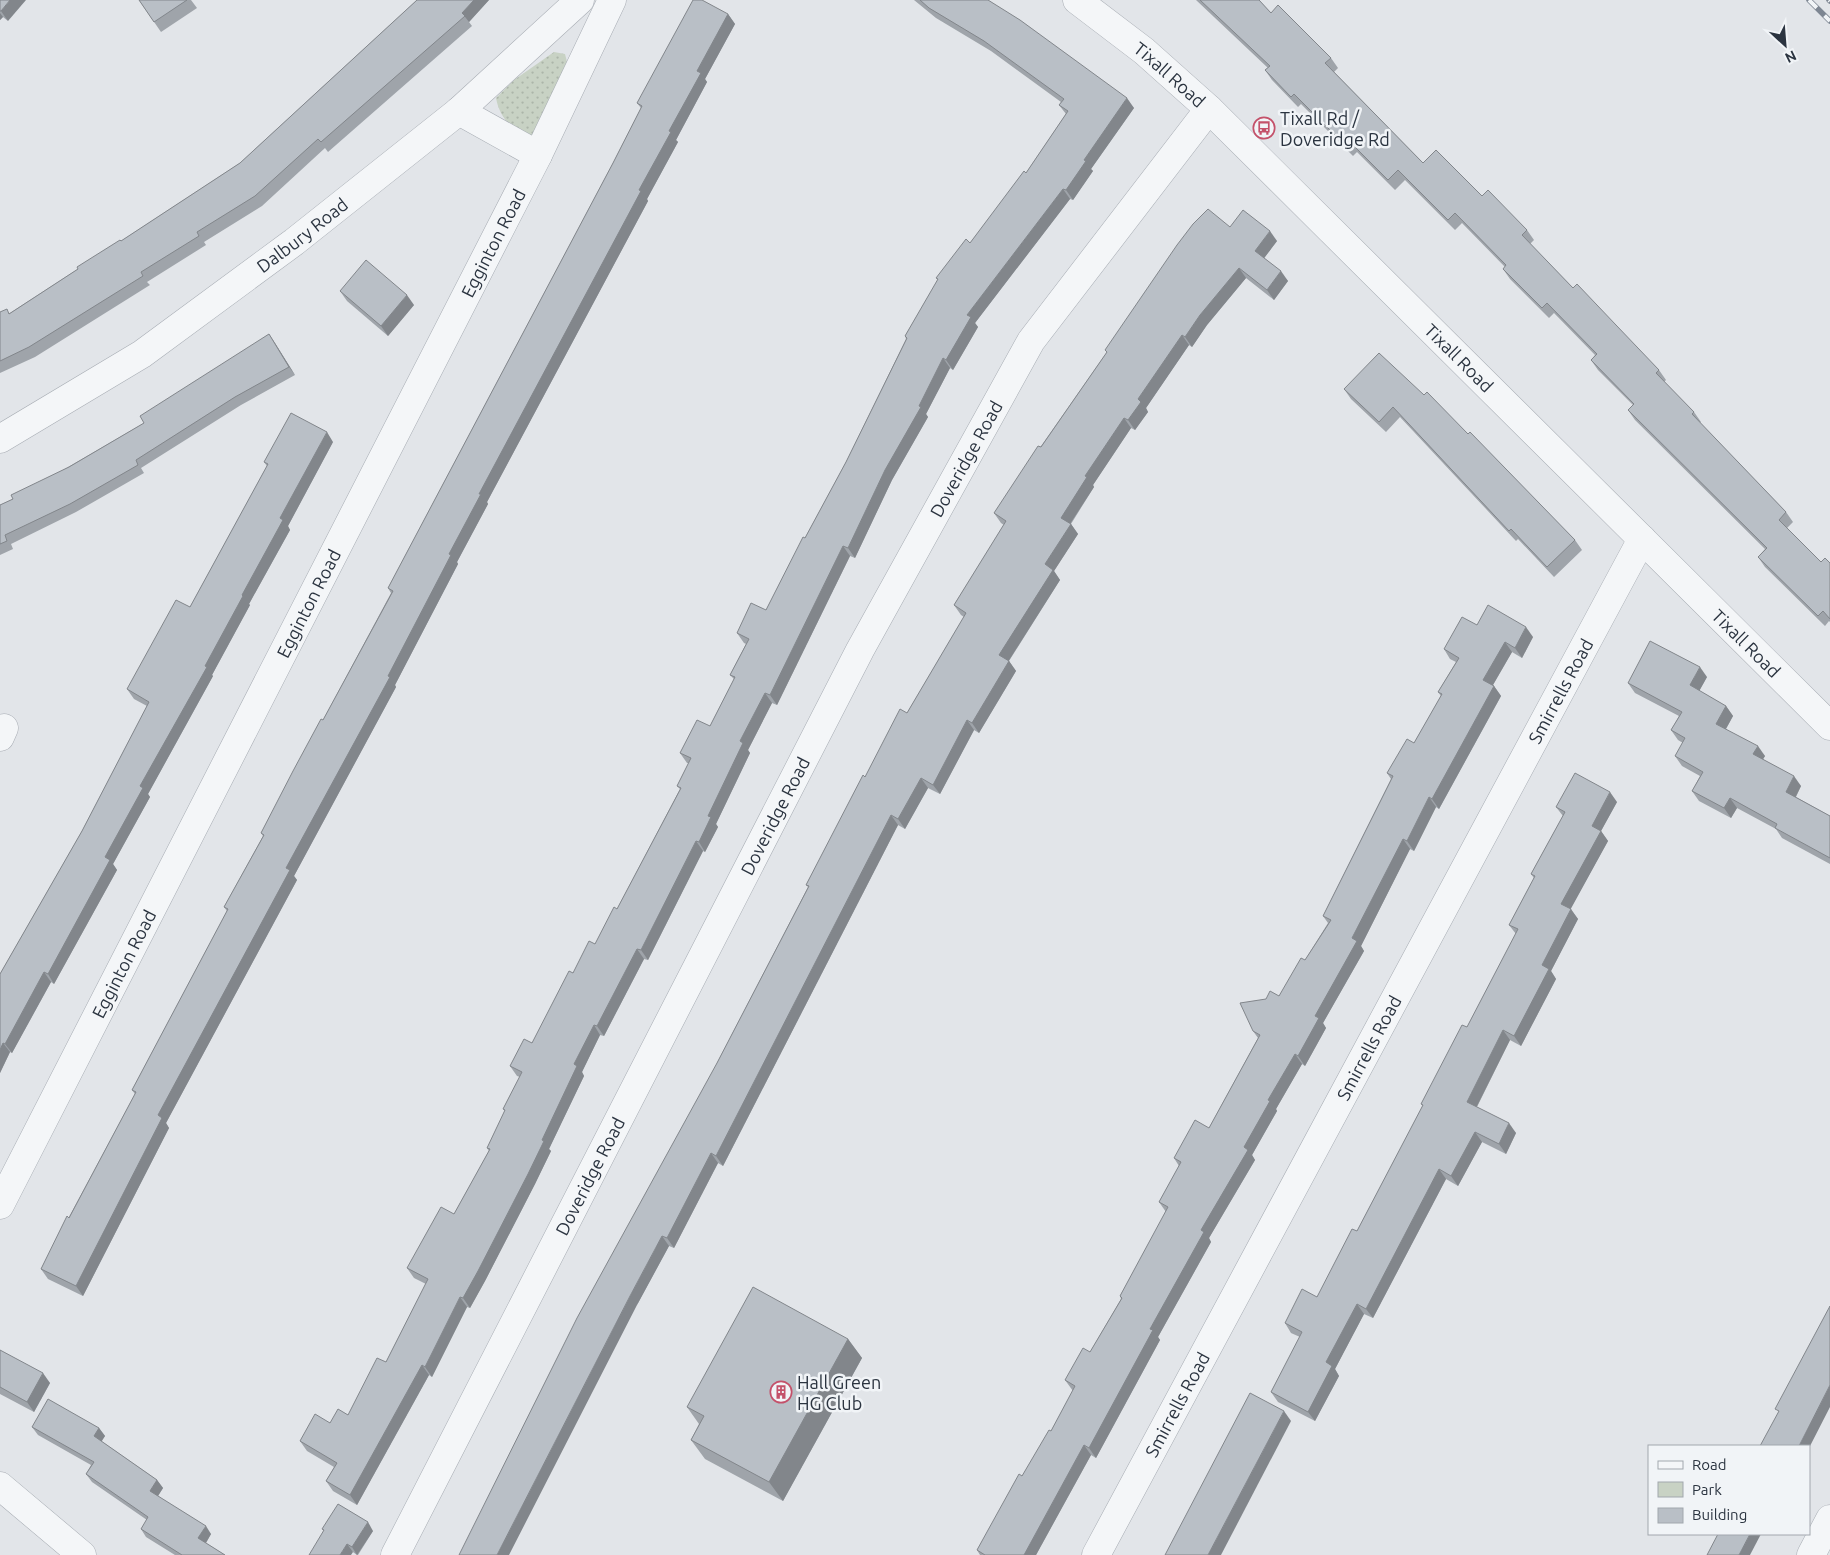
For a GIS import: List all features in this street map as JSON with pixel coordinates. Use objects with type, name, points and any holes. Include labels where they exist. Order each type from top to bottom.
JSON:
[{"type":"street","name":"Dalbury Road","points":[[0,439],[142,354],[294,242],[460,111],[580,0]]},
{"type":"street","name":"Egginton Road","points":[[3,1188],[538,155],[612,0]]},
{"type":"street","name":"Tixall Road","points":[[1077,0],[1144,51],[1209,109],[1830,726]]},
{"type":"street","name":"Doveridge Road","points":[[395,1555],[860,650],[1031,341],[1209,109]]},
{"type":"street","points":[[460,111],[538,155]]},
{"type":"street","name":"Smirrells Road","points":[[1096,1555],[1642,539]]},
{"type":"street","points":[[0,1486],[82,1555]]},
{"type":"street","points":[[1811,1555],[1830,1519]]},
{"type":"green space","points":[[554,52],[565,54],[568,66],[532,138],[508,123],[500,112],[496,98],[514,80]]},
{"type":"building","points":[[0,0],[10,0],[1,11],[0,11]]},
{"type":"building","points":[[139,0],[187,0],[154,22]]},
{"type":"building","points":[[417,0],[474,0],[462,13],[465,16],[321,142],[318,139],[255,196],[197,232],[199,236],[141,272],[143,276],[29,347],[0,361],[0,312],[7,309],[9,314],[78,269],[77,267],[121,241],[240,163]]},
{"type":"building","points":[[693,0],[702,0],[728,14],[697,71],[701,73],[639,190],[641,191],[479,494],[481,494],[449,554],[451,555],[388,676],[390,677],[286,868],[290,870],[158,1115],[162,1118],[76,1286],[41,1269],[67,1216],[69,1218],[136,1092],[132,1090],[228,909],[224,907],[264,835],[261,833],[321,719],[323,720],[393,591],[388,588],[613,163],[642,106],[637,103]]},
{"type":"building","points":[[920,0],[988,0],[1020,20],[1127,98],[1084,160],[1086,161],[1066,190],[1063,189],[967,315],[971,317],[946,360],[943,358],[919,406],[921,407],[885,470],[848,548],[843,546],[770,695],[765,693],[740,741],[743,743],[708,816],[711,817],[699,842],[696,841],[641,950],[637,949],[597,1026],[594,1025],[574,1064],[577,1066],[542,1140],[544,1141],[478,1271],[463,1298],[460,1297],[425,1367],[422,1365],[350,1495],[326,1481],[337,1463],[300,1441],[315,1414],[330,1423],[338,1409],[348,1415],[377,1358],[386,1362],[428,1279],[407,1268],[441,1207],[454,1214],[490,1149],[487,1148],[505,1110],[503,1109],[522,1072],[510,1066],[524,1039],[532,1043],[569,971],[573,973],[589,941],[595,944],[614,907],[617,909],[681,788],[677,786],[691,758],[680,753],[697,720],[710,726],[735,677],[730,675],[749,639],[737,633],[751,603],[766,610],[803,537],[805,538],[846,462],[907,338],[905,336],[938,279],[936,278],[966,239],[970,243],[1024,171],[1026,173],[1068,111],[1059,105],[1064,99],[984,41],[929,8]]},
{"type":"building","points":[[1200,0],[1259,0],[1271,13],[1278,5],[1331,58],[1325,63],[1423,163],[1436,150],[1482,196],[1488,190],[1527,230],[1522,235],[1573,288],[1577,284],[1659,370],[1656,373],[1694,412],[1692,414],[1786,512],[1779,520],[1821,562],[1825,558],[1830,563],[1830,619],[1823,611],[1818,616],[1758,557],[1767,548],[1628,410],[1634,404],[1591,360],[1597,354],[1547,303],[1542,308],[1503,269],[1506,265],[1455,213],[1448,220],[1398,170],[1388,180],[1350,142],[1346,146],[1294,94],[1291,97],[1265,70],[1270,66]]},
{"type":"building","points":[[1208,209],[1230,227],[1243,210],[1270,231],[1255,251],[1281,271],[1267,290],[1239,268],[1200,315],[1185,337],[1182,335],[1138,399],[1141,402],[1128,420],[1124,418],[1085,476],[1087,477],[1061,518],[1071,524],[1045,564],[1053,570],[999,655],[1009,661],[972,723],[967,720],[933,785],[921,778],[898,819],[891,815],[716,1156],[711,1153],[667,1238],[662,1236],[497,1555],[459,1555],[577,1318],[717,1063],[809,886],[806,885],[863,775],[865,777],[900,709],[907,713],[966,613],[954,605],[1006,521],[994,513],[1038,446],[1041,447],[1107,352],[1105,350],[1177,245],[1193,224]]},
{"type":"building","points":[[366,260],[407,295],[381,326],[340,291]]},
{"type":"building","points":[[269,334],[289,367],[235,397],[136,460],[138,465],[70,504],[5,535],[7,541],[0,544],[0,505],[13,499],[11,495],[69,467],[144,423],[140,416]]},
{"type":"building","points":[[1379,353],[1424,395],[1427,392],[1468,434],[1470,432],[1575,540],[1547,567],[1511,529],[1509,531],[1393,407],[1379,422],[1344,389]]},
{"type":"building","points":[[291,413],[327,432],[280,518],[283,520],[205,666],[207,667],[140,786],[143,788],[105,857],[110,860],[48,974],[44,972],[0,1050],[0,974],[82,831],[149,702],[127,689],[176,600],[190,607],[268,464],[264,462]]},
{"type":"building","points":[[1488,605],[1526,627],[1515,648],[1505,642],[1483,680],[1494,686],[1432,799],[1429,797],[1407,841],[1403,839],[1352,938],[1357,941],[1315,1016],[1319,1018],[1298,1056],[1295,1054],[1268,1100],[1270,1101],[1244,1147],[1248,1150],[1201,1230],[1204,1232],[1150,1329],[1153,1330],[1089,1448],[1084,1445],[1024,1555],[985,1555],[977,1550],[1019,1474],[1022,1476],[1049,1430],[1051,1431],[1075,1386],[1065,1380],[1083,1348],[1090,1352],[1122,1298],[1120,1296],[1168,1207],[1159,1202],[1181,1162],[1174,1158],[1195,1120],[1209,1128],[1260,1035],[1253,1031],[1240,1003],[1266,999],[1270,991],[1279,996],[1301,958],[1305,960],[1331,920],[1323,916],[1393,776],[1387,773],[1407,739],[1414,743],[1442,694],[1438,692],[1459,658],[1444,649],[1462,617],[1477,625]]},
{"type":"building","points":[[1650,641],[1700,667],[1690,685],[1726,706],[1716,724],[1758,746],[1753,754],[1794,776],[1786,792],[1830,816],[1830,858],[1775,828],[1777,824],[1730,798],[1724,808],[1692,791],[1703,772],[1675,756],[1685,738],[1671,730],[1682,712],[1628,683]]},
{"type":"building","points":[[1575,773],[1610,792],[1592,826],[1601,831],[1561,904],[1571,909],[1542,965],[1549,969],[1514,1036],[1503,1030],[1467,1102],[1509,1123],[1499,1144],[1475,1132],[1451,1176],[1439,1169],[1366,1309],[1357,1304],[1326,1362],[1332,1366],[1308,1412],[1271,1392],[1302,1332],[1285,1323],[1302,1289],[1317,1297],[1352,1229],[1357,1231],[1423,1105],[1421,1104],[1462,1025],[1467,1027],[1518,929],[1509,925],[1535,876],[1531,874],[1565,812],[1556,807]]},
{"type":"building","name":"Hall Green HG Club","points":[[753,1287],[848,1339],[769,1482],[691,1440],[704,1416],[687,1407]]},
{"type":"building","points":[[1830,1306],[1830,1385],[1800,1445],[1761,1445],[1779,1411],[1775,1409]]},
{"type":"building","points":[[0,1350],[43,1373],[27,1402],[0,1387]]},
{"type":"building","points":[[1250,1393],[1284,1411],[1208,1555],[1165,1555]]},
{"type":"building","points":[[48,1399],[99,1428],[94,1436],[157,1480],[150,1491],[206,1526],[198,1538],[225,1555],[182,1555],[141,1529],[148,1517],[86,1474],[94,1462],[32,1427]]},
{"type":"building","points":[[338,1504],[368,1522],[352,1547],[347,1544],[340,1555],[309,1555],[324,1530],[322,1529]]},
{"type":"building","points":[[1717,1535],[1749,1535],[1739,1555],[1707,1555]]},
{"type":"railway","points":[[1809,0],[1830,21]]},
{"type":"place","name":"Tixall Rd / Doveridge Rd","points":[[1264,128]]},
{"type":"place","name":"Hall Green HG Club","points":[[781,1392]]}]
